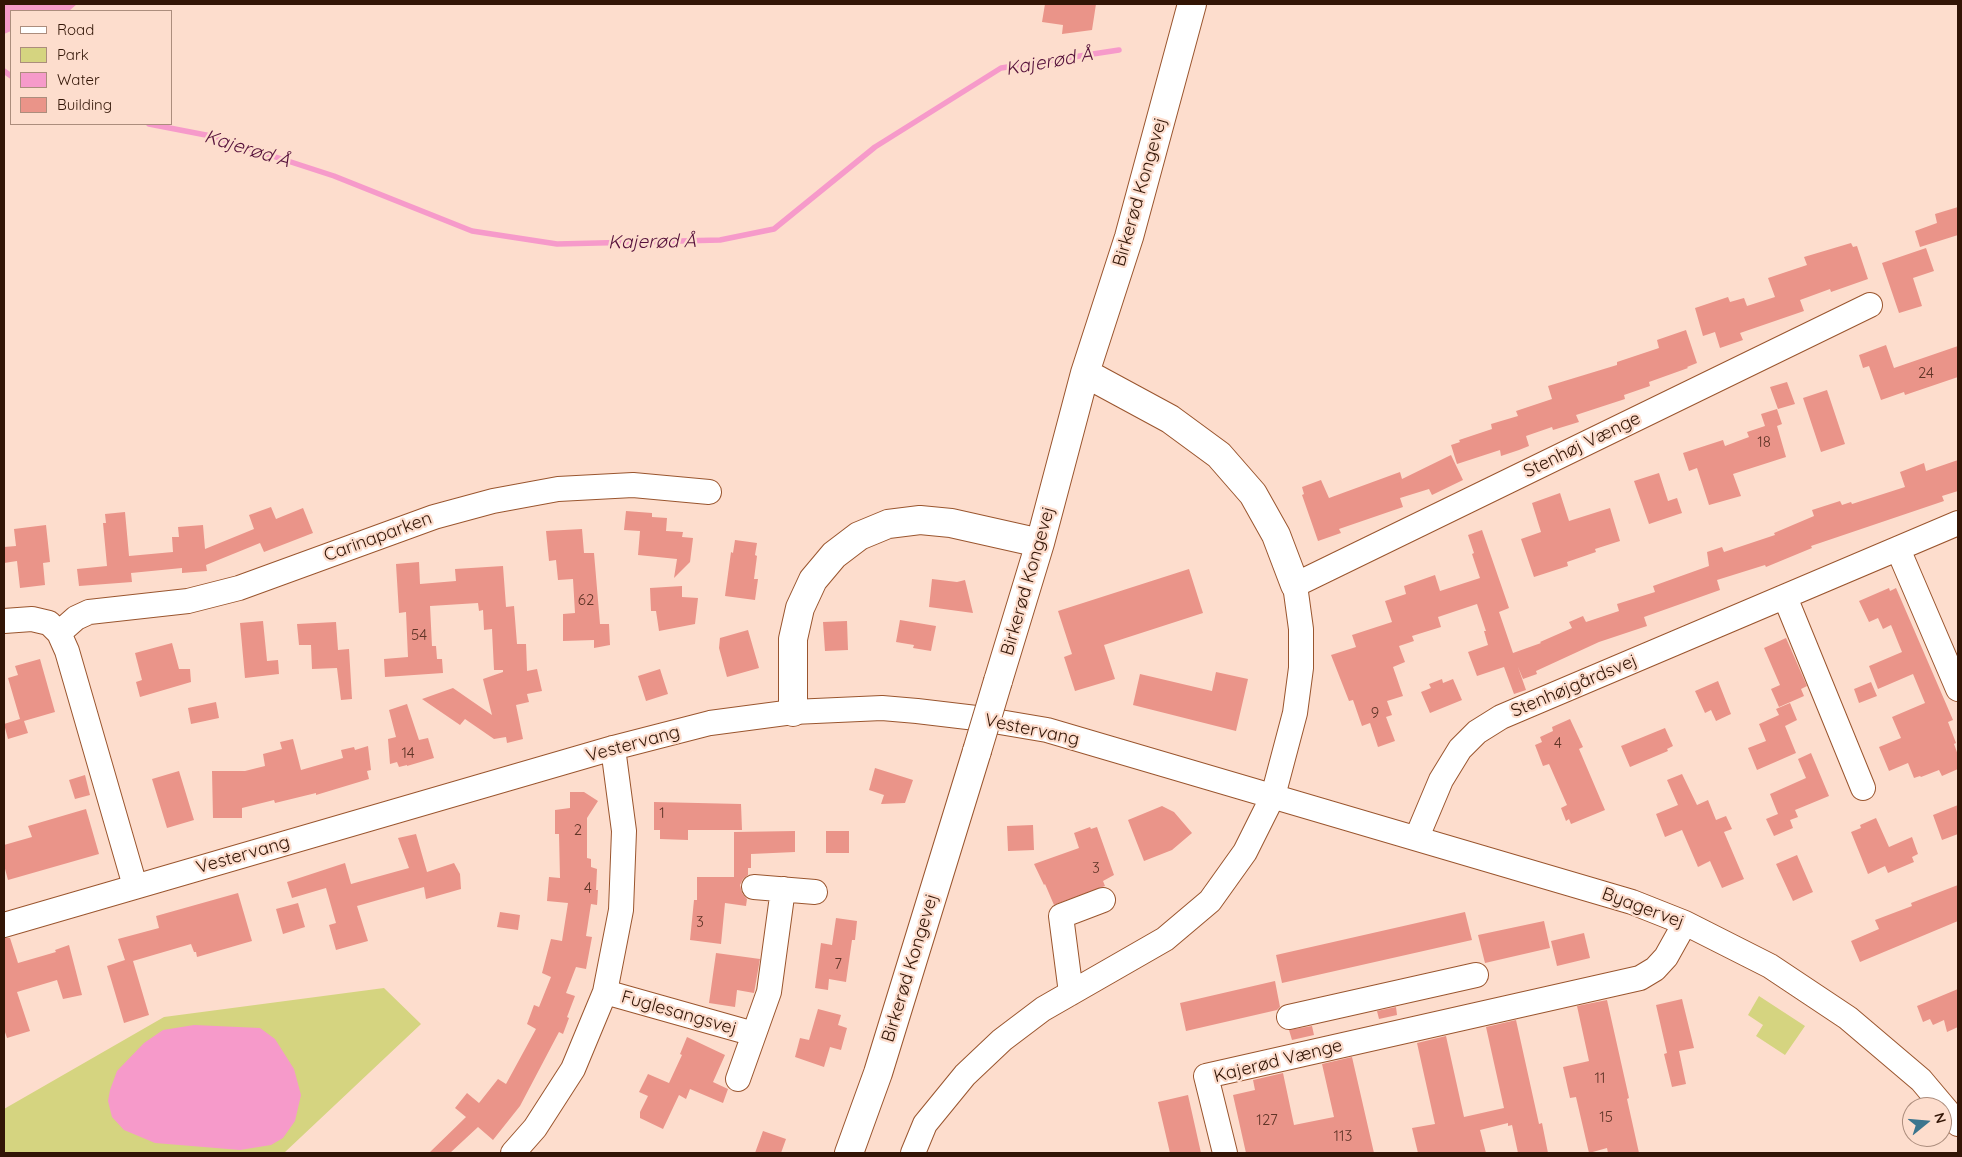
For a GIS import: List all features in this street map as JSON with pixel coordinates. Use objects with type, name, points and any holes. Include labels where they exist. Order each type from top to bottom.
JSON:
[{"type":"main road","name":"Birkerød Kongevej","points":[[849,1153],[878,1073],[1040,543],[1085,373],[1128,237],[1192,4]]},
{"type":"main road","points":[[1085,373],[1170,419],[1219,455],[1253,494],[1276,535],[1294,585]]},
{"type":"main road","points":[[793,712],[793,639],[800,608],[813,580],[834,555],[859,536],[888,524],[920,520],[951,523],[1040,543]]},
{"type":"street","name":"Stenhøj Vænge","points":[[1294,585],[1870,305]]},
{"type":"street","name":"Carinaparken","points":[[59,633],[76,618],[89,612],[188,600],[239,588],[434,517],[493,501],[558,489],[624,486],[709,492]]},
{"type":"street","name":"Stenhøjgårdsvej","points":[[1417,837],[1441,780],[1460,749],[1477,732],[1501,717],[1958,523]]},
{"type":"street","points":[[1898,549],[1958,689]]},
{"type":"street","points":[[913,1153],[925,1124],[965,1075],[1009,1035],[1043,1008],[1165,939],[1210,901],[1245,852],[1272,796],[1295,713],[1301,668],[1301,629],[1294,585]]},
{"type":"street","points":[[1786,597],[1863,788]]},
{"type":"street","points":[[4,621],[32,619],[49,623],[59,633],[67,651],[135,886]]},
{"type":"street","name":"Vestervang","points":[[4,925],[613,748],[710,724],[793,712],[882,708],[976,718],[1047,730],[1272,796]]},
{"type":"street","name":"Fuglesangsvej","points":[[513,1153],[535,1128],[572,1068],[605,992],[622,900],[624,831],[613,748]]},
{"type":"street","name":"Byagervej","points":[[1272,796],[1417,837],[1632,902],[1685,923],[1770,966],[1848,1018],[1920,1080],[1958,1124]]},
{"type":"street","points":[[754,887],[815,892]]},
{"type":"street","name":"Fuglesangsvej","points":[[738,1079],[769,992],[783,889]]},
{"type":"street","points":[[1071,993],[1061,916],[1102,900]]},
{"type":"street","name":"Kajerød Vænge","points":[[1225,1153],[1206,1076],[1640,978],[1655,969],[1666,957],[1685,923]]},
{"type":"street","points":[[1290,1017],[1476,975]]},
{"type":"street","points":[[1415,989],[1424,1027]]},
{"type":"street","name":"Fuglesangsvej","points":[[605,992],[754,1034]]},
{"type":"green space","points":[[384,988],[421,1024],[284,1153],[4,1153],[4,1109],[164,1017]]},
{"type":"green space","points":[[1759,996],[1805,1026],[1785,1055],[1756,1036],[1763,1025],[1748,1015]]},
{"type":"water","points":[[4,4],[77,4],[70,10],[10,10],[10,31],[4,34]]},
{"type":"water","points":[[194,1025],[260,1028],[275,1039],[294,1069],[301,1095],[295,1121],[283,1138],[271,1145],[240,1150],[155,1143],[124,1130],[112,1117],[108,1101],[117,1071],[144,1043],[163,1030]]},
{"type":"building","points":[[1045,4],[1096,4],[1092,30],[1062,34],[1063,25],[1042,22]]},
{"type":"building","points":[[1958,207],[1958,235],[1920,247],[1915,231],[1937,223],[1935,214]]},
{"type":"building","points":[[1851,243],[1853,247],[1857,246],[1868,279],[1831,292],[1830,289],[1800,300],[1804,311],[1740,333],[1743,340],[1720,348],[1715,332],[1703,336],[1695,308],[1728,297],[1730,302],[1744,298],[1747,306],[1775,297],[1768,278],[1807,265],[1804,257]]},
{"type":"building","points":[[1926,248],[1934,271],[1913,278],[1922,306],[1899,313],[1882,263]]},
{"type":"building","points":[[1686,330],[1697,363],[1649,382],[1650,386],[1624,395],[1625,399],[1576,415],[1579,422],[1553,430],[1552,427],[1526,436],[1529,446],[1501,456],[1500,450],[1457,464],[1451,445],[1460,442],[1459,440],[1492,429],[1491,424],[1518,416],[1516,411],[1552,399],[1548,386],[1617,365],[1617,362],[1659,348],[1657,340]]},
{"type":"building","points":[[1886,345],[1894,368],[1958,346],[1958,377],[1905,395],[1904,392],[1881,400],[1869,366],[1863,368],[1859,355]]},
{"type":"building","points":[[1787,382],[1795,404],[1778,409],[1770,387]]},
{"type":"building","points":[[1827,390],[1845,444],[1821,452],[1803,398]]},
{"type":"building","points":[[1777,409],[1782,424],[1777,426],[1786,457],[1733,474],[1741,496],[1709,505],[1697,468],[1689,471],[1683,453],[1723,440],[1725,446],[1749,437],[1747,432],[1765,426],[1761,414]]},
{"type":"building","points":[[1451,455],[1463,480],[1432,495],[1429,489],[1400,498],[1403,507],[1339,529],[1341,533],[1318,541],[1302,495],[1304,494],[1302,487],[1321,480],[1329,498],[1400,472],[1402,479]]},
{"type":"building","points":[[1958,460],[1958,491],[1942,496],[1944,501],[1811,546],[1812,548],[1766,567],[1765,565],[1717,580],[1720,590],[1644,617],[1647,626],[1599,642],[1536,671],[1537,674],[1523,679],[1518,667],[1526,690],[1514,694],[1504,667],[1477,676],[1468,652],[1488,645],[1484,631],[1486,631],[1477,604],[1438,617],[1441,627],[1412,636],[1414,641],[1399,646],[1405,662],[1393,667],[1403,696],[1387,701],[1392,715],[1386,717],[1395,741],[1378,747],[1370,723],[1362,726],[1353,700],[1349,701],[1331,655],[1356,647],[1352,635],[1392,622],[1385,601],[1406,594],[1404,586],[1435,575],[1440,591],[1480,578],[1468,535],[1482,530],[1509,608],[1499,612],[1513,653],[1541,643],[1572,628],[1569,622],[1583,616],[1586,622],[1619,611],[1617,604],[1655,592],[1653,586],[1709,566],[1707,552],[1722,547],[1724,552],[1775,535],[1774,533],[1814,516],[1812,510],[1840,501],[1842,505],[1851,502],[1852,504],[1905,487],[1900,472],[1924,463],[1926,471]]},
{"type":"building","points":[[1659,473],[1668,501],[1677,498],[1682,513],[1649,524],[1634,481]]},
{"type":"building","points":[[1560,493],[1569,521],[1610,508],[1620,541],[1595,549],[1596,552],[1567,562],[1568,566],[1534,577],[1521,539],[1541,532],[1532,503]]},
{"type":"building","points":[[271,507],[276,519],[303,508],[313,533],[264,552],[260,543],[206,565],[207,571],[182,573],[182,568],[131,573],[132,582],[79,586],[77,569],[107,566],[103,523],[106,523],[105,514],[125,512],[129,556],[173,552],[172,537],[179,537],[178,527],[203,525],[205,549],[254,529],[249,515]]},
{"type":"building","points":[[626,511],[652,513],[652,517],[667,518],[666,531],[683,532],[682,537],[693,538],[690,562],[674,578],[677,559],[638,555],[640,531],[624,530]]},
{"type":"building","points":[[46,525],[50,562],[43,563],[45,585],[20,588],[17,561],[4,563],[4,547],[16,546],[14,529]]},
{"type":"building","points":[[582,529],[584,553],[594,553],[600,624],[609,624],[610,645],[594,648],[594,640],[563,641],[563,614],[575,613],[573,579],[558,580],[556,560],[549,561],[546,531]]},
{"type":"building","points":[[735,540],[757,543],[754,579],[758,579],[755,600],[725,596],[731,552],[733,553]]},
{"type":"building","points":[[419,562],[420,584],[456,581],[455,569],[503,566],[506,607],[514,606],[517,644],[526,644],[527,671],[537,669],[542,691],[527,694],[529,702],[516,705],[523,739],[507,743],[506,737],[494,739],[465,719],[460,725],[422,699],[453,688],[492,715],[483,679],[503,672],[503,670],[494,670],[492,629],[484,630],[483,610],[479,611],[478,603],[430,606],[432,646],[436,646],[437,659],[442,659],[443,673],[385,677],[384,659],[408,657],[406,612],[399,613],[396,564]]},
{"type":"building","points":[[1189,569],[1203,613],[1104,645],[1115,679],[1075,691],[1064,657],[1072,654],[1058,611]]},
{"type":"building","points":[[932,579],[957,582],[965,580],[973,613],[929,607]]},
{"type":"building","points":[[682,586],[682,597],[698,598],[695,624],[659,631],[656,611],[651,611],[650,588]]},
{"type":"building","points":[[1889,588],[1890,591],[1896,588],[1953,720],[1948,722],[1956,743],[1954,744],[1958,755],[1958,769],[1942,776],[1939,770],[1914,778],[1908,763],[1889,771],[1879,747],[1901,738],[1892,717],[1925,703],[1913,674],[1878,689],[1869,666],[1902,652],[1891,625],[1883,629],[1878,618],[1869,622],[1859,601]]},
{"type":"building","points":[[900,620],[936,626],[931,651],[913,648],[914,645],[896,642]]},
{"type":"building","points":[[263,621],[267,661],[278,660],[279,674],[245,678],[240,623]]},
{"type":"building","points":[[847,621],[848,650],[825,651],[823,622]]},
{"type":"building","points":[[336,622],[338,650],[349,649],[352,699],[341,700],[337,668],[312,669],[311,645],[299,645],[297,624]]},
{"type":"building","points":[[748,630],[759,668],[727,677],[719,648],[720,638]]},
{"type":"building","points":[[1786,638],[1807,686],[1801,689],[1804,696],[1779,707],[1771,689],[1780,685],[1764,648]]},
{"type":"building","points":[[172,643],[179,669],[190,669],[191,682],[140,697],[136,682],[142,680],[135,653]]},
{"type":"building","points":[[40,659],[55,712],[24,721],[28,733],[8,739],[4,724],[20,719],[8,678],[18,675],[15,666]]},
{"type":"building","points":[[660,669],[668,694],[646,701],[638,676]]},
{"type":"building","points":[[1216,672],[1248,679],[1236,731],[1133,705],[1140,674],[1212,691]]},
{"type":"building","points":[[1442,679],[1443,683],[1453,679],[1462,700],[1430,713],[1421,692],[1431,688],[1429,684]]},
{"type":"building","points":[[1718,681],[1731,714],[1716,721],[1711,710],[1705,713],[1695,691]]},
{"type":"building","points":[[1871,682],[1877,696],[1859,703],[1854,689]]},
{"type":"building","points":[[216,702],[219,718],[191,724],[188,708]]},
{"type":"building","points":[[1790,703],[1797,720],[1785,726],[1796,753],[1757,770],[1748,748],[1766,741],[1759,724],[1779,715],[1776,709]]},
{"type":"building","points":[[407,704],[419,740],[428,738],[434,758],[399,767],[397,762],[390,764],[388,739],[396,737],[389,710]]},
{"type":"building","points":[[1570,719],[1583,747],[1579,749],[1605,810],[1571,824],[1569,819],[1566,821],[1561,808],[1567,805],[1549,764],[1543,766],[1535,745],[1542,742],[1540,737],[1553,731],[1552,727]]},
{"type":"building","points":[[1665,728],[1673,746],[1667,749],[1668,751],[1630,767],[1621,746]]},
{"type":"building","points":[[293,739],[301,770],[343,758],[341,750],[354,747],[355,750],[368,746],[371,770],[367,771],[369,779],[316,795],[316,793],[275,803],[274,800],[242,808],[242,818],[213,818],[212,771],[245,771],[265,766],[263,754],[282,749],[280,742]]},
{"type":"building","points":[[1811,753],[1829,796],[1795,810],[1798,817],[1790,820],[1793,828],[1774,836],[1766,819],[1778,814],[1770,794],[1806,778],[1798,759]]},
{"type":"building","points":[[875,768],[913,780],[905,803],[881,804],[884,795],[869,790]]},
{"type":"building","points":[[179,771],[194,820],[167,828],[152,779]]},
{"type":"building","points":[[1682,774],[1697,805],[1708,800],[1716,820],[1726,816],[1732,829],[1724,832],[1744,879],[1722,888],[1710,861],[1698,867],[1682,830],[1665,837],[1656,814],[1678,805],[1667,780]]},
{"type":"building","points":[[85,775],[90,795],[75,799],[69,780]]},
{"type":"building","points":[[570,792],[584,792],[598,801],[587,818],[587,858],[591,859],[591,867],[597,869],[596,890],[598,890],[597,905],[591,904],[586,936],[592,937],[586,969],[576,967],[566,993],[575,996],[563,1034],[559,1032],[520,1106],[493,1140],[478,1127],[450,1153],[429,1153],[466,1117],[455,1108],[467,1093],[479,1103],[498,1079],[506,1084],[536,1029],[527,1024],[534,1005],[539,1007],[551,977],[542,973],[551,939],[562,941],[568,903],[547,901],[549,877],[560,878],[559,834],[555,834],[555,810],[570,808]]},
{"type":"building","points":[[654,802],[741,804],[742,830],[688,830],[688,840],[660,839],[660,830],[654,830]]},
{"type":"building","points":[[1958,805],[1958,834],[1942,840],[1933,815]]},
{"type":"building","points":[[1162,806],[1174,812],[1192,833],[1172,850],[1144,861],[1128,820]]},
{"type":"building","points":[[86,809],[99,854],[8,880],[4,865],[4,845],[32,837],[28,826]]},
{"type":"building","points":[[1876,818],[1889,847],[1912,837],[1918,854],[1912,857],[1914,862],[1888,873],[1885,866],[1868,874],[1851,832],[1861,828],[1860,825]]},
{"type":"building","points":[[1033,825],[1034,850],[1008,851],[1007,826]]},
{"type":"building","points":[[1090,827],[1091,829],[1097,827],[1114,875],[1103,881],[1105,886],[1054,905],[1034,864],[1079,848],[1074,833]]},
{"type":"building","points":[[795,831],[795,852],[751,854],[751,868],[748,868],[748,875],[740,885],[742,893],[747,899],[746,906],[725,903],[721,944],[690,940],[694,900],[697,900],[697,877],[734,877],[734,832]]},
{"type":"building","points":[[826,831],[849,831],[849,853],[826,853]]},
{"type":"building","points":[[416,834],[427,872],[454,863],[460,874],[461,889],[426,899],[424,887],[357,906],[368,941],[336,950],[329,925],[336,923],[326,888],[292,898],[287,882],[345,863],[351,884],[409,868],[398,838]]},
{"type":"building","points":[[1797,855],[1813,892],[1793,901],[1776,864]]},
{"type":"building","points":[[1958,885],[1958,921],[1860,962],[1851,941],[1879,929],[1875,920],[1912,906],[1911,903]]},
{"type":"building","points":[[238,893],[252,941],[197,957],[191,944],[133,961],[149,1015],[124,1023],[107,966],[125,960],[118,939],[159,928],[156,916]]},
{"type":"building","points":[[298,903],[305,927],[283,934],[276,909]]},
{"type":"building","points":[[500,912],[520,915],[518,930],[497,927]]},
{"type":"building","points":[[1465,912],[1472,940],[1282,983],[1276,955]]},
{"type":"building","points":[[836,918],[857,921],[855,940],[852,940],[846,982],[829,979],[828,990],[815,988],[821,943],[832,945]]},
{"type":"building","points":[[1544,921],[1550,948],[1485,963],[1478,935]]},
{"type":"building","points":[[1584,933],[1590,958],[1557,966],[1551,941]]},
{"type":"building","points":[[4,938],[10,938],[18,963],[56,952],[55,950],[69,945],[82,995],[63,999],[57,980],[17,992],[30,1031],[7,1038],[4,1029]]},
{"type":"building","points":[[716,953],[760,959],[754,993],[737,990],[735,1007],[709,1003]]},
{"type":"building","points":[[1275,981],[1280,1007],[1277,1010],[1186,1031],[1180,1003]]},
{"type":"building","points":[[1958,989],[1958,1027],[1947,1032],[1944,1020],[1933,1025],[1930,1019],[1923,1022],[1917,1006]]},
{"type":"building","points":[[1682,999],[1694,1048],[1679,1051],[1686,1084],[1672,1087],[1664,1054],[1667,1053],[1656,1005]]},
{"type":"building","points":[[1607,1000],[1639,1153],[1608,1153],[1607,1148],[1589,1153],[1576,1097],[1570,1098],[1563,1067],[1589,1061],[1577,1006]]},
{"type":"building","points":[[1396,1007],[1397,1015],[1379,1019],[1377,1011]]},
{"type":"building","points":[[818,1009],[841,1015],[838,1025],[847,1028],[841,1050],[830,1047],[824,1067],[795,1057],[800,1038],[809,1040]]},
{"type":"building","points":[[1516,1020],[1539,1124],[1542,1123],[1548,1153],[1518,1153],[1512,1125],[1508,1126],[1508,1123],[1480,1130],[1486,1153],[1418,1153],[1412,1128],[1435,1124],[1417,1043],[1446,1036],[1464,1117],[1504,1108],[1486,1027]]},
{"type":"building","points":[[1312,1026],[1314,1035],[1292,1040],[1289,1030]]},
{"type":"building","points":[[687,1037],[725,1055],[713,1082],[728,1089],[723,1103],[690,1089],[686,1099],[679,1095],[663,1129],[640,1118],[640,1112],[648,1096],[639,1092],[648,1074],[669,1083],[682,1055],[680,1054]]},
{"type":"building","points":[[1352,1057],[1374,1153],[1246,1153],[1233,1095],[1255,1090],[1253,1080],[1283,1073],[1294,1125],[1334,1117],[1322,1064]]},
{"type":"building","points":[[1188,1095],[1201,1153],[1170,1153],[1158,1102]]},
{"type":"building","points":[[763,1131],[786,1139],[781,1153],[755,1153]]},
{"type":"waterway","name":"Kajerød Å","points":[[154,125],[211,136],[334,176],[472,231],[557,244],[720,240],[774,229],[875,147],[1001,68],[1119,50]]},
{"type":"waterway","name":"Kajerød Å","points":[[4,71],[10,75]]}]
